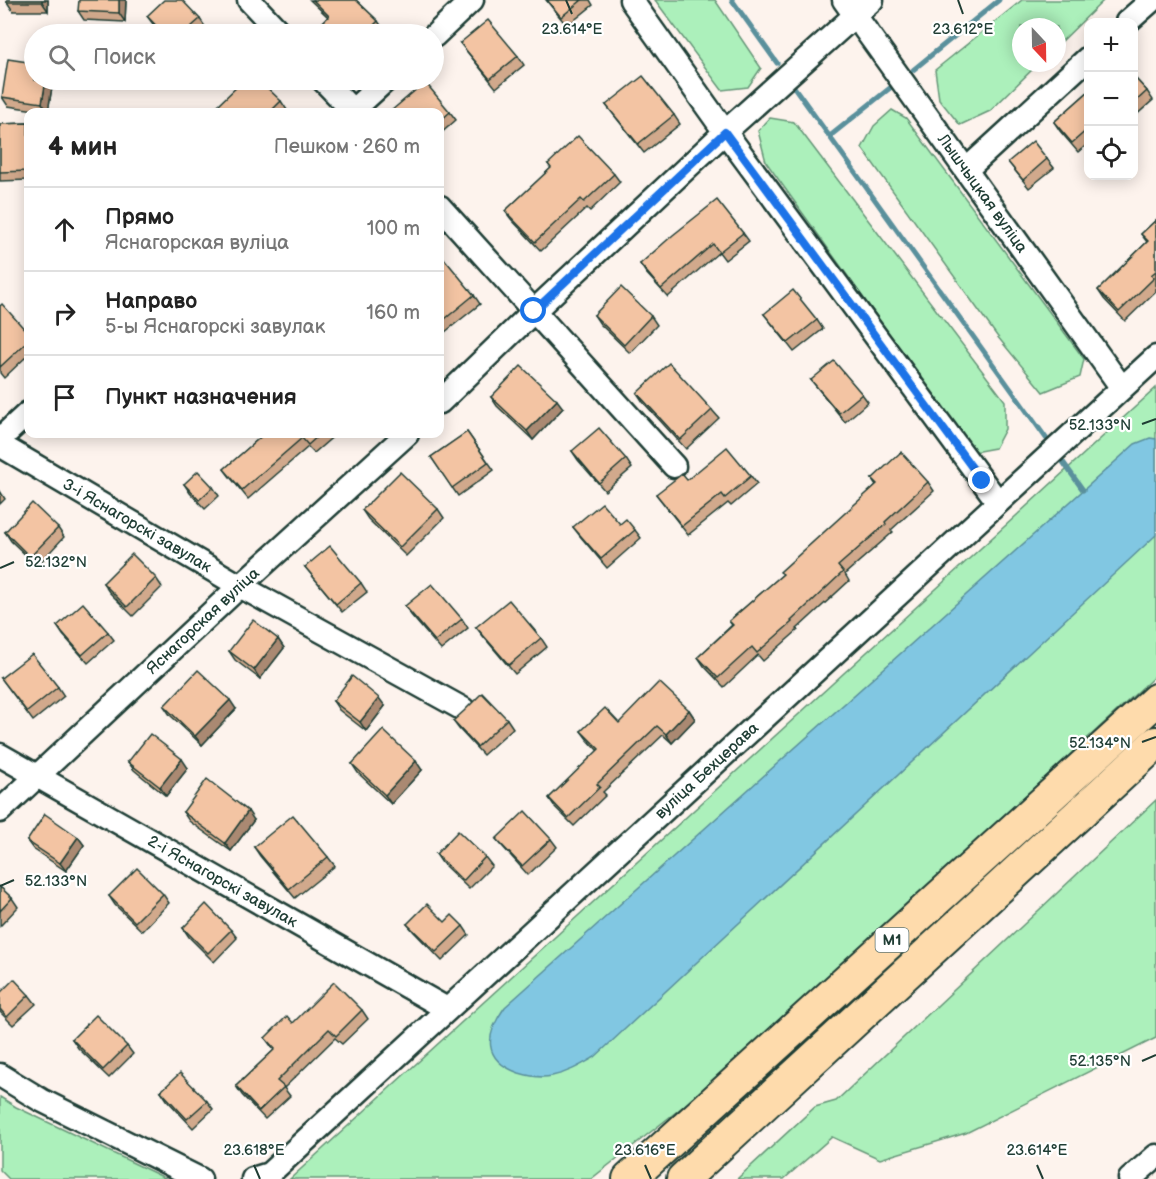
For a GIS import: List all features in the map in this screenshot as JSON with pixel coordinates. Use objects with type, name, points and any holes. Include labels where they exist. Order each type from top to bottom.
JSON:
[{"type":"highway","name":"М1","points":[[629,1179],[1156,700]]},
{"type":"highway","name":"М1","points":[[683,1179],[1156,743]]},
{"type":"street","points":[[249,0],[272,24]]},
{"type":"street","points":[[444,27],[472,0]]},
{"type":"street","points":[[631,0],[725,132],[998,502]]},
{"type":"street","points":[[444,398],[725,132],[850,8],[872,0]]},
{"type":"street","points":[[1132,18],[1152,0]]},
{"type":"street","name":"Лышчыцкая вуліца","points":[[850,8],[1122,388]]},
{"type":"street","points":[[966,170],[1084,63]]},
{"type":"street","points":[[332,90],[348,108]]},
{"type":"street","points":[[356,108],[375,90]]},
{"type":"street","points":[[444,211],[674,466]]},
{"type":"street","name":"вуліца Бехцерава","points":[[253,1179],[269,1174],[1156,357]]},
{"type":"street","points":[[0,439],[24,417]]},
{"type":"street","name":"Яснагорская вуліца","points":[[0,811],[240,586],[403,438]]},
{"type":"street","name":"3-і Яснагорскі завулак","points":[[0,445],[240,586],[463,709]]},
{"type":"street","name":"2-і Яснагорскі завулак","points":[[0,755],[447,1009]]},
{"type":"street","points":[[0,1075],[41,1100],[200,1179]]},
{"type":"street","points":[[1130,1179],[1156,1156]]},
{"type":"green space","points":[[655,0],[715,0],[761,68],[748,87],[722,90]]},
{"type":"green space","points":[[1022,0],[1104,0],[1066,37],[1066,18],[1012,18],[1012,72],[1030,72],[990,111],[960,125],[939,99],[935,70]]},
{"type":"green space","points":[[892,110],[906,118],[1084,359],[1080,377],[1043,392],[997,336],[862,148],[874,126]]},
{"type":"green space","points":[[770,118],[794,122],[1005,401],[1005,429],[995,448],[974,452],[766,162],[758,131]]},
{"type":"green space","points":[[1156,388],[1156,675],[760,1041],[709,1086],[591,1179],[290,1179]]},
{"type":"green space","points":[[1156,800],[1156,1038],[966,1133],[880,1159],[832,1137],[784,1179],[737,1179],[815,1107],[836,1101]]},
{"type":"green space","points":[[0,1097],[16,1107],[167,1179],[9,1179],[0,1170]]},
{"type":"water","points":[[1150,438],[1156,439],[1156,535],[595,1057],[569,1071],[544,1077],[519,1073],[498,1061],[493,1054],[491,1037],[498,1017],[505,1007],[1135,444]]},
{"type":"building","points":[[7,0],[42,0],[42,2],[7,2]]},
{"type":"building","points":[[79,0],[119,0],[119,13],[78,11]]},
{"type":"building","points":[[164,0],[182,0],[200,19],[194,24],[155,24],[147,16]]},
{"type":"building","points":[[313,0],[356,0],[378,21],[375,24],[325,24],[323,22],[329,16]]},
{"type":"building","points":[[547,0],[582,0],[561,17]]},
{"type":"building","points":[[488,20],[518,56],[490,79],[460,43]]},
{"type":"building","points":[[8,59],[24,61],[24,90],[44,90],[42,103],[2,97]]},
{"type":"building","points":[[643,76],[674,115],[638,144],[606,105]]},
{"type":"building","points":[[1138,81],[1147,91],[1138,99]]},
{"type":"building","points":[[234,90],[269,90],[281,101],[274,108],[219,108],[217,106]]},
{"type":"building","points":[[416,90],[432,90],[450,112],[444,117],[444,108],[395,108]]},
{"type":"building","points":[[1084,95],[1084,132],[1072,143],[1054,122]]},
{"type":"building","points":[[24,123],[24,171],[0,172],[0,124]]},
{"type":"building","points":[[578,136],[614,174],[584,202],[581,199],[535,242],[505,211],[551,168],[548,164]]},
{"type":"building","points":[[1033,141],[1047,159],[1023,180],[1008,162]]},
{"type":"building","points":[[717,200],[743,233],[719,252],[713,244],[661,289],[640,264]]},
{"type":"building","points":[[1156,220],[1156,271],[1151,275],[1154,278],[1119,312],[1098,290],[1148,241],[1141,234]]},
{"type":"building","points":[[444,258],[474,295],[444,320]]},
{"type":"building","points":[[621,287],[651,316],[624,345],[594,315]]},
{"type":"building","points":[[793,290],[817,320],[788,343],[764,314]]},
{"type":"building","points":[[2,304],[24,329],[24,345],[0,367],[0,306]]},
{"type":"building","points":[[834,361],[862,394],[839,413],[811,380]]},
{"type":"building","points":[[669,363],[712,410],[680,440],[637,393]]},
{"type":"building","points":[[521,366],[557,400],[527,431],[491,397]]},
{"type":"building","points":[[599,428],[626,459],[599,483],[572,451]]},
{"type":"building","points":[[467,432],[488,462],[452,488],[431,457]]},
{"type":"building","points":[[259,438],[302,438],[242,490],[224,469]]},
{"type":"building","points":[[302,438],[316,438],[308,445]]},
{"type":"building","points":[[727,447],[751,476],[725,498],[722,494],[682,526],[656,494],[682,474],[687,480]]},
{"type":"building","points":[[901,452],[928,482],[885,522],[886,524],[838,566],[843,572],[792,622],[757,653],[752,647],[718,678],[698,657],[733,625],[729,621],[783,574],[780,572],[877,484],[872,479]]},
{"type":"building","points":[[198,471],[213,487],[199,500],[184,484]]},
{"type":"building","points":[[400,472],[438,509],[400,547],[362,510]]},
{"type":"building","points":[[32,503],[58,528],[30,557],[5,532]]},
{"type":"building","points":[[602,503],[620,524],[626,519],[635,530],[601,559],[573,527]]},
{"type":"building","points":[[330,546],[361,583],[336,604],[305,567]]},
{"type":"building","points":[[132,554],[156,578],[127,607],[103,583]]},
{"type":"building","points":[[432,584],[462,619],[435,641],[405,606]]},
{"type":"building","points":[[509,600],[541,638],[509,665],[476,627]]},
{"type":"building","points":[[83,603],[108,632],[82,655],[57,626]]},
{"type":"building","points":[[253,620],[278,639],[254,670],[229,651]]},
{"type":"building","points":[[32,654],[58,687],[27,712],[1,678]]},
{"type":"building","points":[[198,670],[230,700],[195,736],[164,706]]},
{"type":"building","points":[[352,676],[379,698],[360,722],[333,701]]},
{"type":"building","points":[[659,682],[689,710],[666,734],[657,726],[597,784],[600,787],[568,818],[549,798],[599,749],[581,731],[605,708],[619,723]]},
{"type":"building","points":[[482,693],[507,719],[477,747],[453,721]]},
{"type":"building","points":[[383,730],[416,761],[385,795],[352,764]]},
{"type":"building","points":[[150,734],[182,759],[160,787],[128,762]]},
{"type":"building","points":[[207,779],[248,811],[225,843],[183,812]]},
{"type":"building","points":[[525,811],[551,839],[522,866],[496,839]]},
{"type":"building","points":[[45,814],[78,837],[60,863],[27,841]]},
{"type":"building","points":[[293,815],[328,857],[289,889],[254,847]]},
{"type":"building","points":[[458,831],[485,857],[463,881],[436,854]]},
{"type":"building","points":[[137,868],[163,894],[135,922],[109,896]]},
{"type":"building","points":[[0,887],[12,898],[0,911]]},
{"type":"building","points":[[206,904],[231,930],[208,953],[183,928]]},
{"type":"building","points":[[427,904],[445,922],[452,915],[463,926],[436,952],[407,924]]},
{"type":"building","points":[[14,979],[29,995],[7,1017],[0,1009],[0,993]]},
{"type":"building","points":[[334,982],[362,1010],[336,1036],[329,1029],[277,1081],[284,1087],[259,1111],[236,1086],[275,1049],[265,1038],[287,1016],[293,1023]]},
{"type":"building","points":[[96,1015],[127,1046],[103,1070],[72,1039]]},
{"type":"building","points":[[180,1073],[207,1101],[187,1119],[161,1091]]},
{"type":"waterway","points":[[732,0],[777,63]]},
{"type":"waterway","points":[[913,70],[999,0]]},
{"type":"waterway","points":[[794,87],[1046,438]]},
{"type":"waterway","points":[[830,136],[890,88]]},
{"type":"waterway","points":[[1063,462],[1083,490]]},
{"type":"route","points":[[534,311],[725,132],[982,481]]}]
